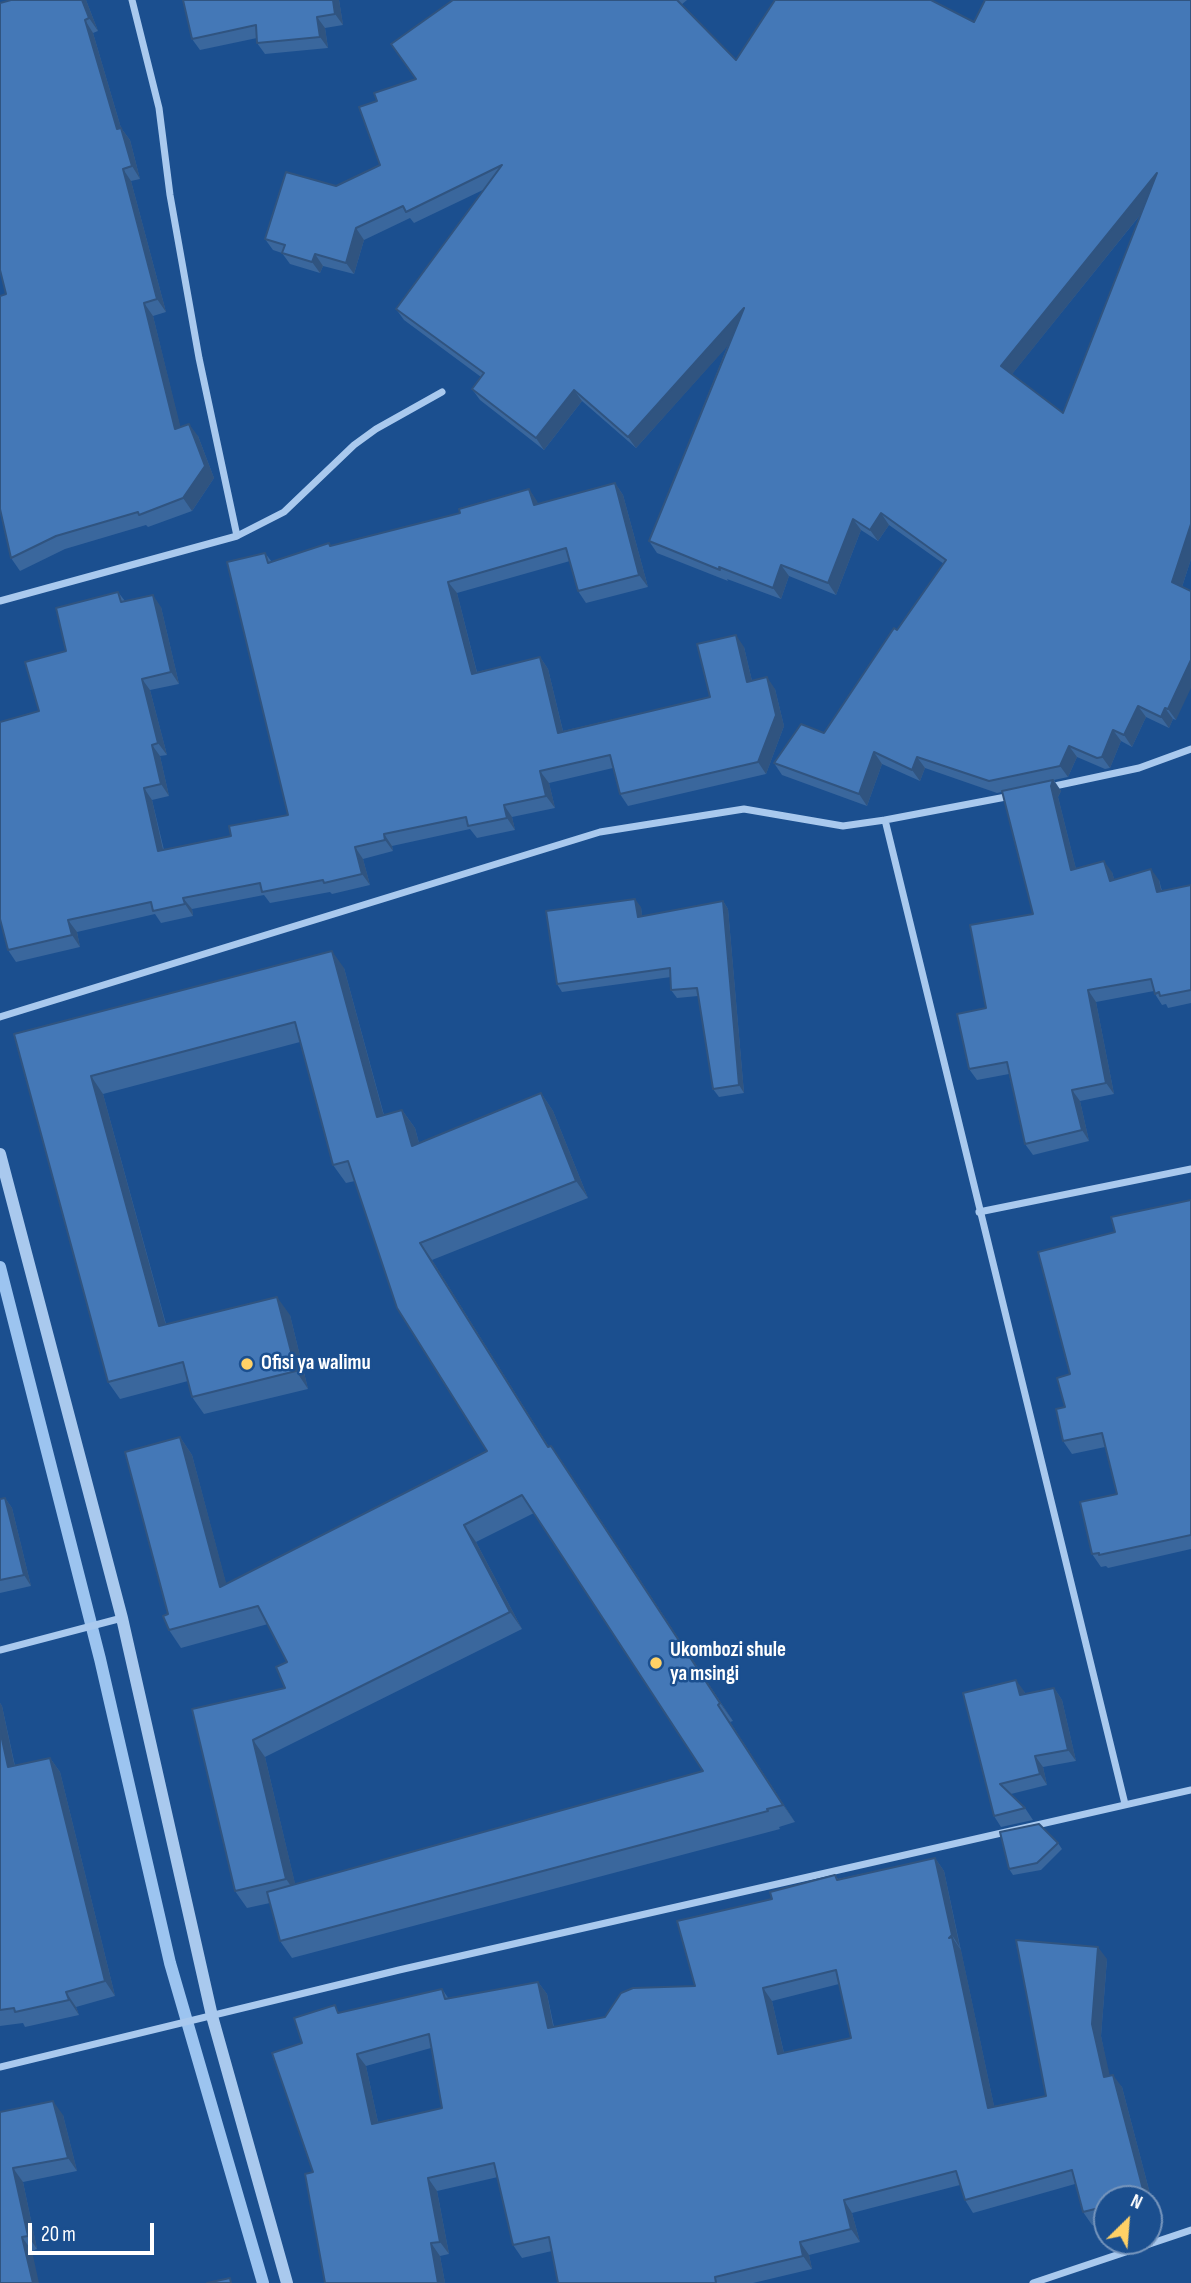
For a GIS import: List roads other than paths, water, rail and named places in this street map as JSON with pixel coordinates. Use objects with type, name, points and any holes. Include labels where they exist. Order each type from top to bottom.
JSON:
[{"type":"street","points":[[132,0],[159,108],[170,195],[199,358],[237,536]]},
{"type":"street","points":[[0,601],[237,536],[284,512],[354,445],[376,429],[442,392]]},
{"type":"street","points":[[1040,789],[1139,768],[1191,749]]},
{"type":"street","points":[[0,1017],[600,832],[744,809],[844,826],[1015,795]]},
{"type":"street","points":[[885,820],[1125,1804]]},
{"type":"street","points":[[0,1154],[122,1618],[212,2016],[287,2283]]},
{"type":"street","points":[[979,1212],[1191,1169]]},
{"type":"street","points":[[0,1650],[122,1618]]},
{"type":"street","points":[[0,2067],[1191,1790]]},
{"type":"street","points":[[1033,2283],[1191,2232]]},
{"type":"waterway","points":[[0,1267],[100,1659],[170,1963],[263,2283]]},
{"type":"place","name":"Ofisi ya walimu","points":[[247,1364]]},
{"type":"place","name":"Ukombozi shule ya msingi","points":[[656,1663]]}]
